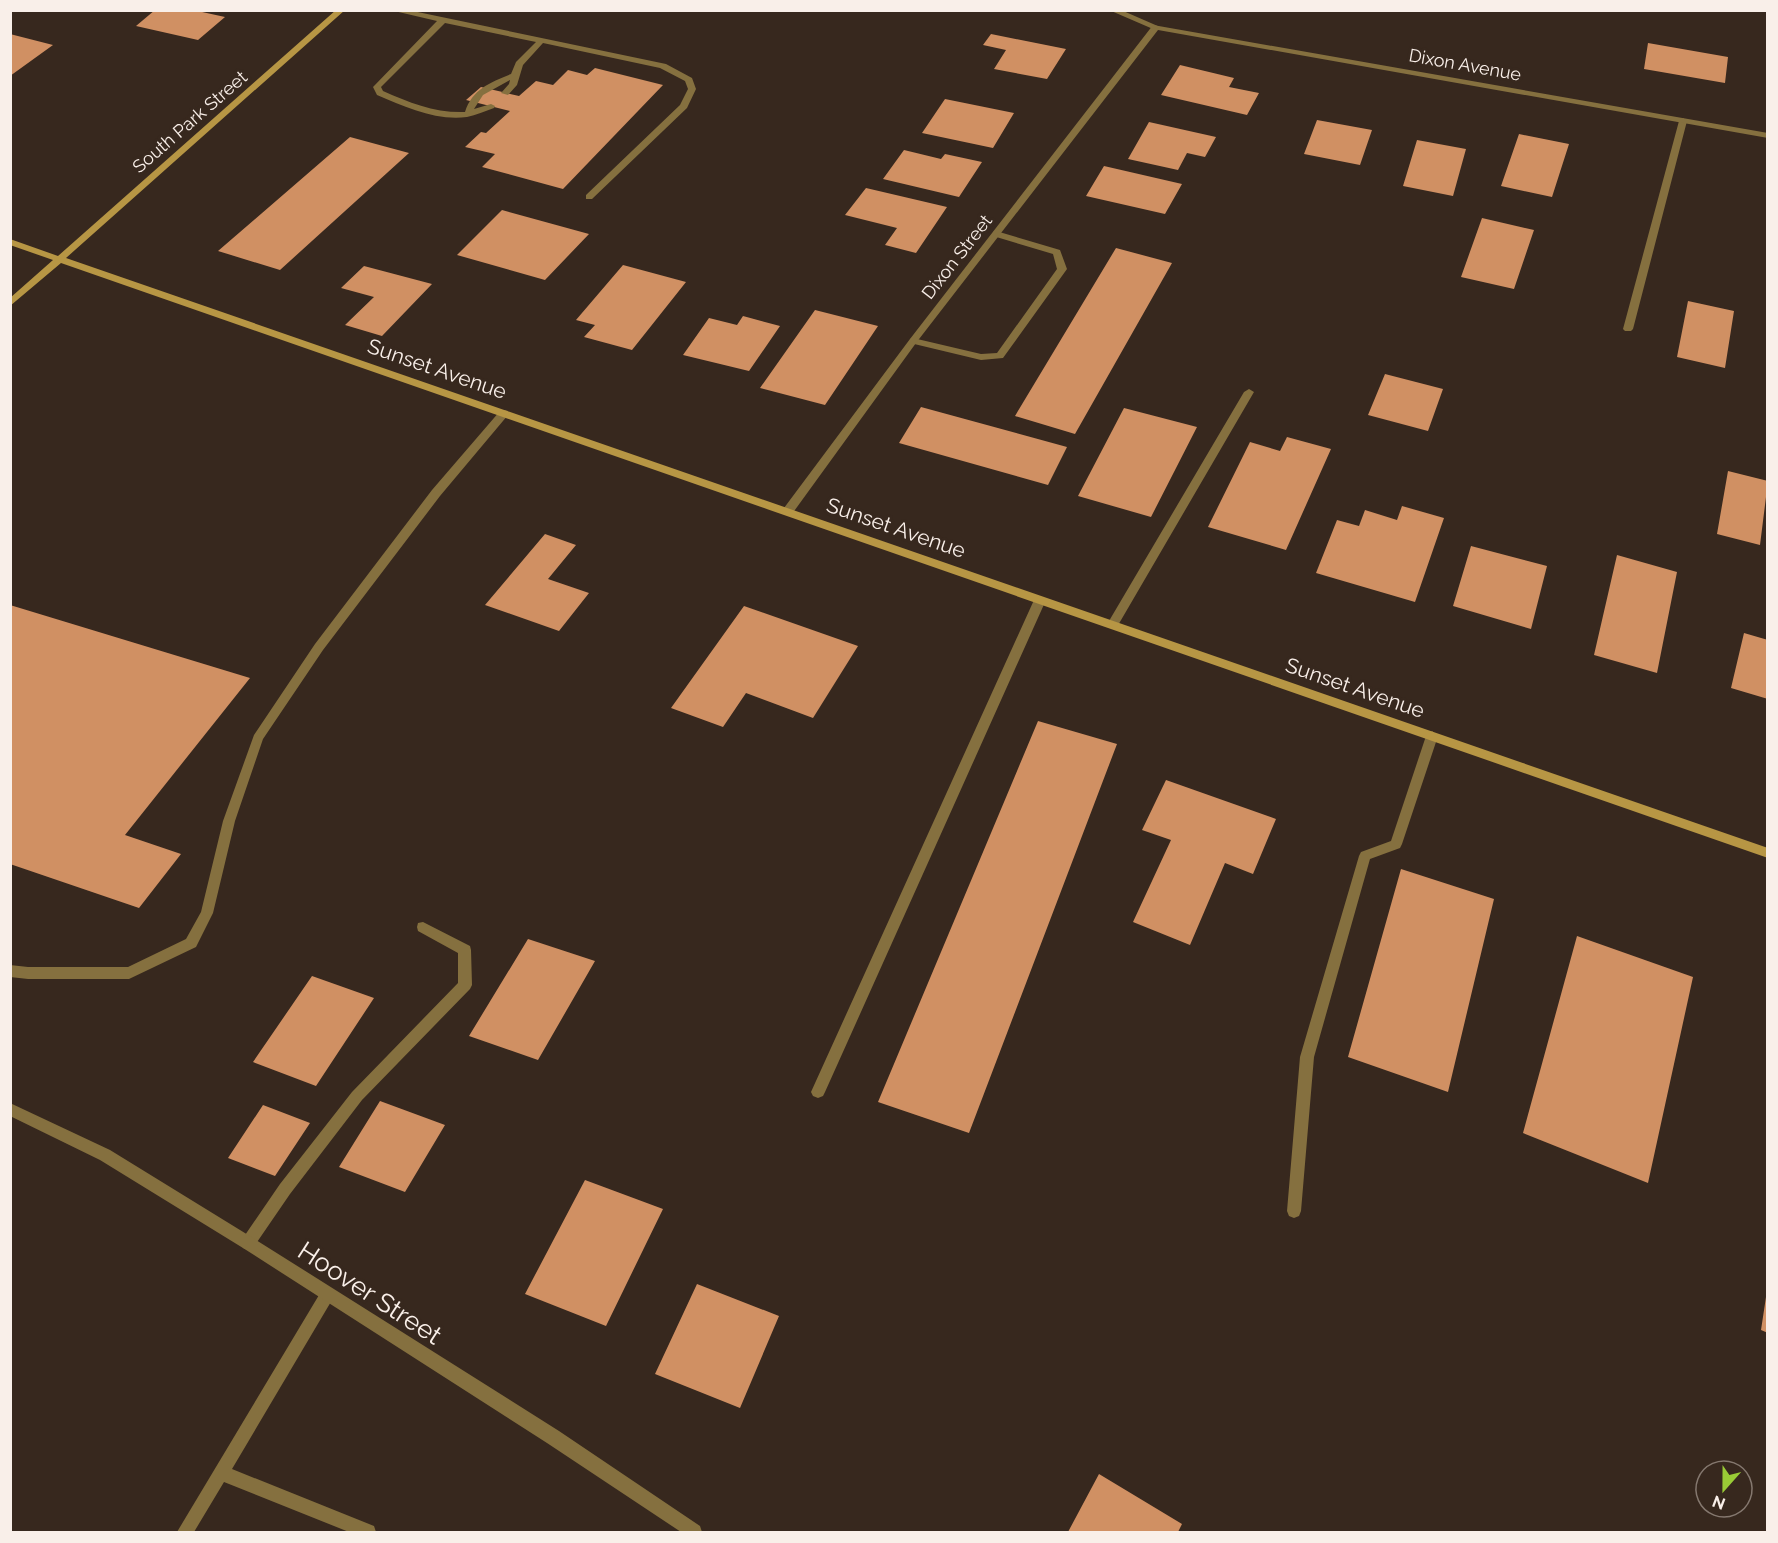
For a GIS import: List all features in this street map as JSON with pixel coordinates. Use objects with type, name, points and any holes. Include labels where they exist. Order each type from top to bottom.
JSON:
[{"type":"main road","name":"South Park Street","points":[[10,303],[341,10]]},
{"type":"main road","name":"Sunset Avenue","points":[[10,242],[1767,853]]},
{"type":"street","points":[[394,10],[663,66],[688,80],[692,89],[684,106],[589,197]]},
{"type":"street","name":"Dixon Avenue","points":[[1113,10],[1156,27],[1767,136]]},
{"type":"street","points":[[442,20],[377,87],[380,93],[428,112],[452,115],[468,114],[491,106]]},
{"type":"street","name":"Dixon Street","points":[[788,511],[913,341],[1156,27]]},
{"type":"street","points":[[505,93],[513,85],[519,64],[542,40]]},
{"type":"street","points":[[468,114],[471,101],[485,88],[515,75]]},
{"type":"street","points":[[1628,329],[1683,121]]},
{"type":"street","points":[[913,341],[981,357],[1000,356],[1062,269],[1057,252],[996,234]]},
{"type":"street","points":[[1113,624],[1249,392]]},
{"type":"street","points":[[10,971],[129,973],[191,943],[207,913],[229,821],[258,738],[319,647],[436,493],[504,413]]},
{"type":"street","points":[[818,1092],[1040,600]]},
{"type":"street","points":[[1294,1212],[1307,1057],[1310,1045],[1365,856],[1396,844],[1432,736]]},
{"type":"street","points":[[248,1243],[285,1189],[357,1095],[465,985],[465,950],[423,927]]},
{"type":"street","name":"Hoover Street","points":[[10,1109],[105,1155],[248,1243],[553,1437],[694,1533]]},
{"type":"street","points":[[185,1533],[327,1295]]},
{"type":"street","points":[[222,1473],[368,1533]]},
{"type":"building","points":[[155,10],[193,10],[225,17],[198,40],[136,26]]},
{"type":"building","points":[[10,34],[53,45],[10,76]]},
{"type":"building","points":[[991,34],[1066,49],[1047,79],[994,69],[1006,50],[983,45]]},
{"type":"building","points":[[1648,43],[1728,57],[1725,83],[1644,69]]},
{"type":"building","points":[[1180,65],[1234,78],[1229,87],[1259,93],[1247,115],[1161,95]]},
{"type":"building","points":[[595,68],[663,85],[563,189],[482,167],[495,154],[465,147],[481,132],[486,133],[510,111],[466,100],[481,87],[519,96],[536,81],[553,85],[568,70],[587,75]]},
{"type":"building","points":[[945,99],[1014,113],[993,148],[922,133]]},
{"type":"building","points":[[1317,120],[1372,130],[1360,165],[1304,154]]},
{"type":"building","points":[[1149,122],[1216,137],[1205,157],[1187,153],[1178,170],[1128,159]]},
{"type":"building","points":[[1519,134],[1569,144],[1552,197],[1501,186]]},
{"type":"building","points":[[350,137],[409,153],[280,270],[218,251]]},
{"type":"building","points":[[1417,140],[1466,149],[1453,196],[1403,186]]},
{"type":"building","points":[[904,150],[941,159],[945,154],[982,162],[959,197],[883,179]]},
{"type":"building","points":[[1104,166],[1182,184],[1165,214],[1086,196]]},
{"type":"building","points":[[866,188],[947,207],[916,253],[885,245],[897,228],[845,215]]},
{"type":"building","points":[[502,210],[589,234],[545,280],[457,255]]},
{"type":"building","points":[[1482,218],[1534,230],[1514,289],[1461,277]]},
{"type":"building","points":[[1116,248],[1172,263],[1075,434],[1015,416]]},
{"type":"building","points":[[623,265],[686,282],[632,350],[584,337],[595,325],[576,320]]},
{"type":"building","points":[[364,266],[432,284],[382,336],[345,325],[374,297],[341,288]]},
{"type":"building","points":[[1688,301],[1734,311],[1725,368],[1677,357]]},
{"type":"building","points":[[815,310],[878,326],[825,405],[760,388]]},
{"type":"building","points":[[743,316],[780,326],[749,371],[683,355],[709,318],[737,325]]},
{"type":"building","points":[[1385,374],[1443,389],[1428,431],[1368,415]]},
{"type":"building","points":[[921,407],[1067,447],[1048,485],[899,443]]},
{"type":"building","points":[[1124,408],[1197,427],[1151,517],[1078,496]]},
{"type":"building","points":[[1287,437],[1331,449],[1286,550],[1208,527],[1250,442],[1280,451]]},
{"type":"building","points":[[1728,471],[1768,481],[1760,545],[1717,534]]},
{"type":"building","points":[[1402,506],[1444,518],[1415,602],[1316,573],[1337,520],[1359,526],[1365,510],[1397,520]]},
{"type":"building","points":[[545,534],[576,545],[548,579],[589,593],[559,631],[485,605]]},
{"type":"building","points":[[1471,546],[1547,566],[1531,629],[1453,606]]},
{"type":"building","points":[[1617,555],[1677,572],[1657,673],[1594,655]]},
{"type":"building","points":[[10,605],[250,678],[125,835],[181,854],[139,908],[10,864]]},
{"type":"building","points":[[744,606],[858,646],[813,718],[746,693],[723,727],[671,708]]},
{"type":"building","points":[[1744,633],[1768,640],[1768,699],[1731,688]]},
{"type":"building","points":[[1038,721],[1117,744],[969,1133],[878,1102]]},
{"type":"building","points":[[1166,780],[1276,819],[1253,874],[1225,863],[1190,945],[1133,922],[1171,840],[1142,830]]},
{"type":"building","points":[[1401,869],[1494,899],[1448,1092],[1348,1057]]},
{"type":"building","points":[[1577,936],[1693,977],[1648,1183],[1523,1133]]},
{"type":"building","points":[[528,939],[595,961],[538,1060],[469,1036]]},
{"type":"building","points":[[312,976],[374,998],[316,1086],[253,1062]]},
{"type":"building","points":[[380,1101],[445,1125],[405,1192],[339,1167]]},
{"type":"building","points":[[263,1105],[310,1123],[275,1176],[228,1158]]},
{"type":"building","points":[[585,1180],[663,1209],[606,1326],[525,1294]]},
{"type":"building","points":[[697,1284],[779,1316],[740,1408],[655,1374]]},
{"type":"building","points":[[1766,1297],[1768,1297],[1768,1333],[1761,1330]]},
{"type":"building","points":[[1099,1474],[1182,1524],[1178,1532],[1068,1532]]}]
